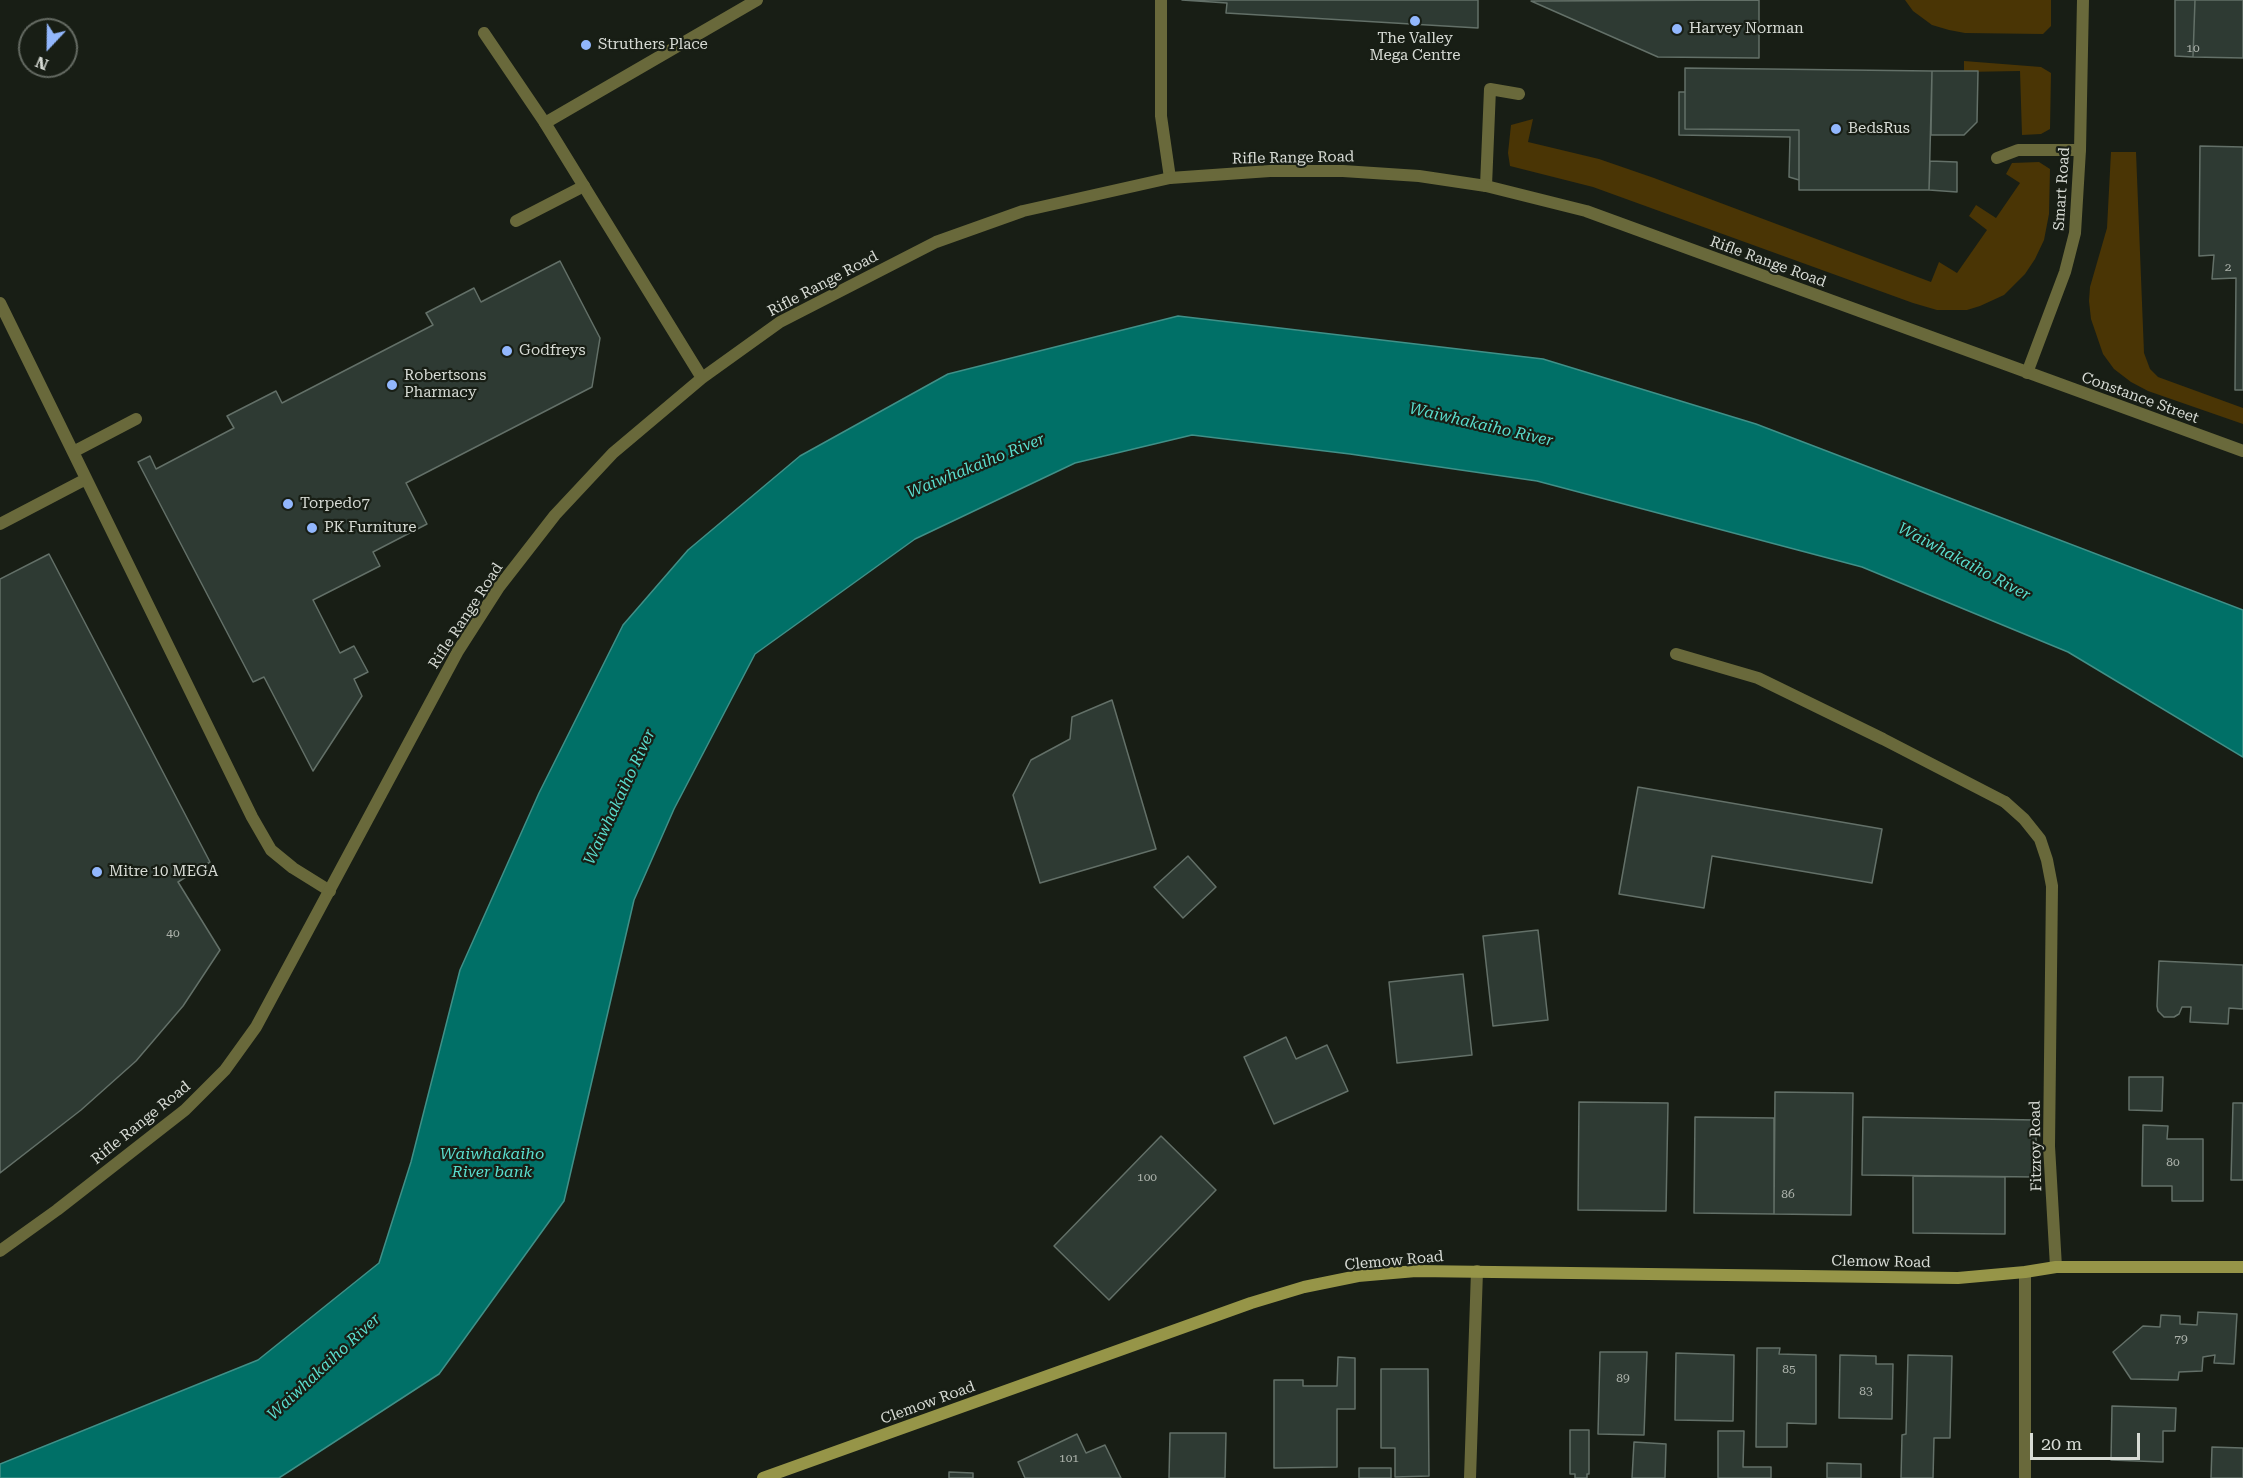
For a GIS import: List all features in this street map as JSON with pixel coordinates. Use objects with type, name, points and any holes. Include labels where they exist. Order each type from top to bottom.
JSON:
[{"type":"street","points":[[545,123],[757,0]]},
{"type":"street","points":[[1161,0],[1161,116],[1170,178]]},
{"type":"street","name":"Smart Road","points":[[2027,373],[2065,272],[2075,234],[2080,150],[2082,0]]},
{"type":"street","points":[[484,33],[545,123],[702,378]]},
{"type":"street","points":[[1486,186],[1490,89],[1520,94]]},
{"type":"street","points":[[1997,158],[2018,150],[2080,150]]},
{"type":"street","name":"Rifle Range Road","points":[[0,1251],[57,1210],[185,1110],[225,1070],[256,1027],[458,651],[499,587],[555,515],[613,453],[702,378],[780,322],[936,242],[1023,211],[1170,178],[1270,171],[1342,171],[1419,176],[1486,186],[1586,211],[2027,373]]},
{"type":"street","points":[[516,221],[584,186]]},
{"type":"street","points":[[0,303],[252,817],[272,850],[293,868],[330,891]]},
{"type":"street","name":"Constance Street","points":[[2027,373],[2243,451]]},
{"type":"street","points":[[73,452],[136,419]]},
{"type":"street","points":[[0,524],[86,479]]},
{"type":"street","name":"Fitzroy Road","points":[[1676,654],[1758,678],[1884,739],[2005,802],[2024,819],[2040,839],[2052,886],[2049,1146],[2056,1267]]},
{"type":"street","points":[[2025,1478],[2025,1272],[2056,1267],[2243,1267]]},
{"type":"street","name":"Clemow Road","points":[[763,1478],[1240,1307],[1304,1287],[1358,1276],[1416,1271],[1477,1271],[1958,1278],[2025,1272]]},
{"type":"street","points":[[1470,1478],[1477,1271]]},
{"type":"shaded area","points":[[1905,0],[2051,0],[2051,26],[2043,34],[1965,33],[1932,25],[1913,11]]},
{"type":"shaded area","points":[[1964,61],[2041,67],[2051,73],[2050,129],[2041,134],[2022,135],[2020,71],[1964,72]]},
{"type":"shaded area","points":[[1533,119],[1528,142],[1599,159],[1654,178],[1931,282],[1939,262],[1957,273],[1987,230],[1969,216],[1976,205],[1996,218],[2020,183],[2006,174],[2012,163],[2039,162],[2050,169],[2049,214],[2044,240],[2025,274],[2004,295],[1967,310],[1937,310],[1593,187],[1510,166],[1508,153],[1511,125]]},
{"type":"shaded area","points":[[2111,152],[2136,152],[2144,353],[2150,369],[2158,377],[2243,408],[2243,424],[2148,391],[2114,369],[2103,354],[2091,319],[2089,301],[2090,287],[2107,228]]},
{"type":"water","name":"Waiwhakaiho River bank","points":[[1178,316],[1543,359],[1756,424],[2243,610],[2243,757],[2068,652],[1862,567],[1537,481],[1350,454],[1192,435],[1075,463],[915,539],[755,654],[674,809],[634,900],[564,1201],[439,1374],[279,1478],[0,1478],[0,1464],[258,1360],[379,1263],[411,1162],[460,970],[539,793],[623,625],[688,550],[800,456],[948,374]]},
{"type":"building","name":"The Valley Mega Centre","points":[[1182,0],[1478,0],[1478,28],[1226,13],[1227,3]]},
{"type":"building","name":"Harvey Norman","points":[[1759,0],[1759,58],[1658,57],[1531,1]]},
{"type":"building","points":[[2175,0],[2195,0],[2193,57],[2175,56]]},
{"type":"building","points":[[2195,0],[2243,0],[2243,58],[2193,57]]},
{"type":"building","name":"BedsRus","points":[[1685,68],[1932,71],[1929,190],[1799,190],[1799,130],[1685,129]]},
{"type":"building","points":[[1932,71],[1978,71],[1977,122],[1964,135],[1931,135]]},
{"type":"building","points":[[1679,92],[1685,92],[1685,129],[1799,130],[1799,180],[1789,177],[1790,137],[1679,135]]},
{"type":"building","points":[[2200,146],[2243,147],[2243,390],[2235,390],[2236,278],[2212,279],[2214,255],[2199,256]]},
{"type":"building","points":[[1930,161],[1957,162],[1957,192],[1929,190]]},
{"type":"building","name":"Torpedo7","points":[[560,261],[600,338],[592,387],[406,483],[427,524],[373,552],[380,566],[313,600],[340,653],[354,646],[368,672],[354,679],[362,696],[313,771],[264,677],[253,682],[138,462],[150,456],[156,469],[234,428],[227,416],[276,391],[282,403],[433,325],[426,313],[474,288],[481,302]]},
{"type":"building","name":"Mitre 10 MEGA","points":[[49,554],[210,862],[178,882],[220,950],[183,1006],[136,1061],[81,1110],[0,1173],[0,579]]},
{"type":"building","points":[[1112,700],[1156,849],[1040,883],[1013,795],[1031,760],[1070,739],[1072,717]]},
{"type":"building","points":[[1638,787],[1882,829],[1872,883],[1712,856],[1704,908],[1619,894]]},
{"type":"building","points":[[1188,856],[1216,887],[1183,918],[1154,887]]},
{"type":"building","points":[[1538,930],[1548,1020],[1493,1026],[1483,936]]},
{"type":"building","points":[[2159,961],[2243,965],[2243,1009],[2229,1008],[2228,1024],[2190,1022],[2191,1007],[2182,1007],[2179,1014],[2174,1017],[2164,1017],[2158,1011],[2157,1006]]},
{"type":"building","points":[[1463,974],[1472,1055],[1397,1063],[1389,982]]},
{"type":"building","points":[[1286,1037],[1296,1059],[1327,1045],[1348,1091],[1274,1124],[1244,1057]]},
{"type":"building","points":[[2129,1077],[2163,1077],[2162,1111],[2129,1110]]},
{"type":"building","points":[[1775,1092],[1853,1093],[1851,1215],[1774,1214]]},
{"type":"building","points":[[1579,1102],[1668,1103],[1666,1211],[1578,1210]]},
{"type":"building","points":[[2233,1103],[2243,1103],[2243,1180],[2231,1180]]},
{"type":"building","points":[[1695,1117],[1774,1118],[1774,1214],[1694,1213]]},
{"type":"building","points":[[1863,1117],[2036,1120],[2036,1177],[1862,1175]]},
{"type":"building","points":[[2143,1125],[2168,1126],[2167,1139],[2203,1139],[2203,1201],[2172,1201],[2172,1186],[2142,1186]]},
{"type":"building","points":[[1161,1136],[1216,1190],[1109,1300],[1054,1246]]},
{"type":"building","points":[[1913,1176],[2005,1177],[2005,1234],[1913,1233]]},
{"type":"building","points":[[2198,1312],[2237,1314],[2234,1364],[2214,1363],[2215,1355],[2203,1357],[2202,1371],[2179,1372],[2178,1380],[2131,1379],[2113,1352],[2143,1326],[2160,1327],[2161,1315],[2180,1316],[2180,1324],[2197,1325]]},
{"type":"building","points":[[1757,1348],[1780,1348],[1779,1354],[1816,1355],[1816,1424],[1787,1423],[1787,1447],[1756,1447]]},
{"type":"building","points":[[1600,1352],[1647,1352],[1644,1435],[1598,1434]]},
{"type":"building","points":[[1676,1353],[1734,1355],[1733,1421],[1675,1420]]},
{"type":"building","points":[[1840,1355],[1876,1356],[1876,1364],[1893,1364],[1892,1419],[1839,1418]]},
{"type":"building","points":[[1908,1355],[1952,1356],[1950,1438],[1934,1438],[1933,1478],[1901,1478],[1902,1435],[1906,1434]]},
{"type":"building","points":[[1338,1357],[1355,1358],[1355,1409],[1337,1409],[1337,1467],[1274,1468],[1274,1380],[1303,1380],[1303,1386],[1337,1386]]},
{"type":"building","points":[[1381,1369],[1428,1369],[1429,1476],[1395,1477],[1395,1448],[1381,1448]]},
{"type":"building","points":[[2112,1406],[2176,1408],[2175,1431],[2163,1431],[2163,1462],[2111,1460]]},
{"type":"building","points":[[1570,1430],[1589,1430],[1589,1474],[1587,1478],[1575,1478],[1575,1474],[1570,1474]]},
{"type":"building","points":[[1718,1431],[1744,1431],[1743,1467],[1771,1467],[1771,1478],[1718,1478]]},
{"type":"building","points":[[1170,1433],[1226,1433],[1225,1478],[1169,1478]]},
{"type":"building","points":[[1077,1434],[1086,1453],[1105,1445],[1121,1478],[1025,1478],[1018,1462]]},
{"type":"building","points":[[1634,1442],[1666,1444],[1665,1478],[1632,1478]]},
{"type":"building","points":[[2212,1447],[2243,1448],[2243,1478],[2211,1478]]},
{"type":"building","points":[[1827,1463],[1861,1464],[1861,1478],[1827,1478]]},
{"type":"building","points":[[1359,1468],[1391,1468],[1391,1478],[1359,1478]]},
{"type":"building","points":[[949,1472],[973,1473],[973,1478],[949,1478]]},
{"type":"place","name":"The Valley Mega Centre","points":[[1415,21]]},
{"type":"place","name":"Harvey Norman","points":[[1677,29]]},
{"type":"place","name":"Struthers Place","points":[[586,45]]},
{"type":"place","name":"BedsRus","points":[[1836,129]]},
{"type":"place","name":"Godfreys","points":[[507,351]]},
{"type":"place","name":"Robertsons Pharmacy","points":[[392,385]]},
{"type":"place","name":"Torpedo7","points":[[288,504]]},
{"type":"place","name":"PK Furniture","points":[[312,528]]},
{"type":"place","name":"Mitre 10 MEGA","points":[[97,872]]},
{"type":"water label","name":"Waiwhakaiho River","points":[[1481,425]]},
{"type":"water label","name":"Waiwhakaiho River","points":[[976,466]]},
{"type":"water label","name":"Waiwhakaiho River","points":[[1964,562]]},
{"type":"water label","name":"Waiwhakaiho River","points":[[620,797]]},
{"type":"water label","name":"Waiwhakaiho River","points":[[324,1367]]}]
